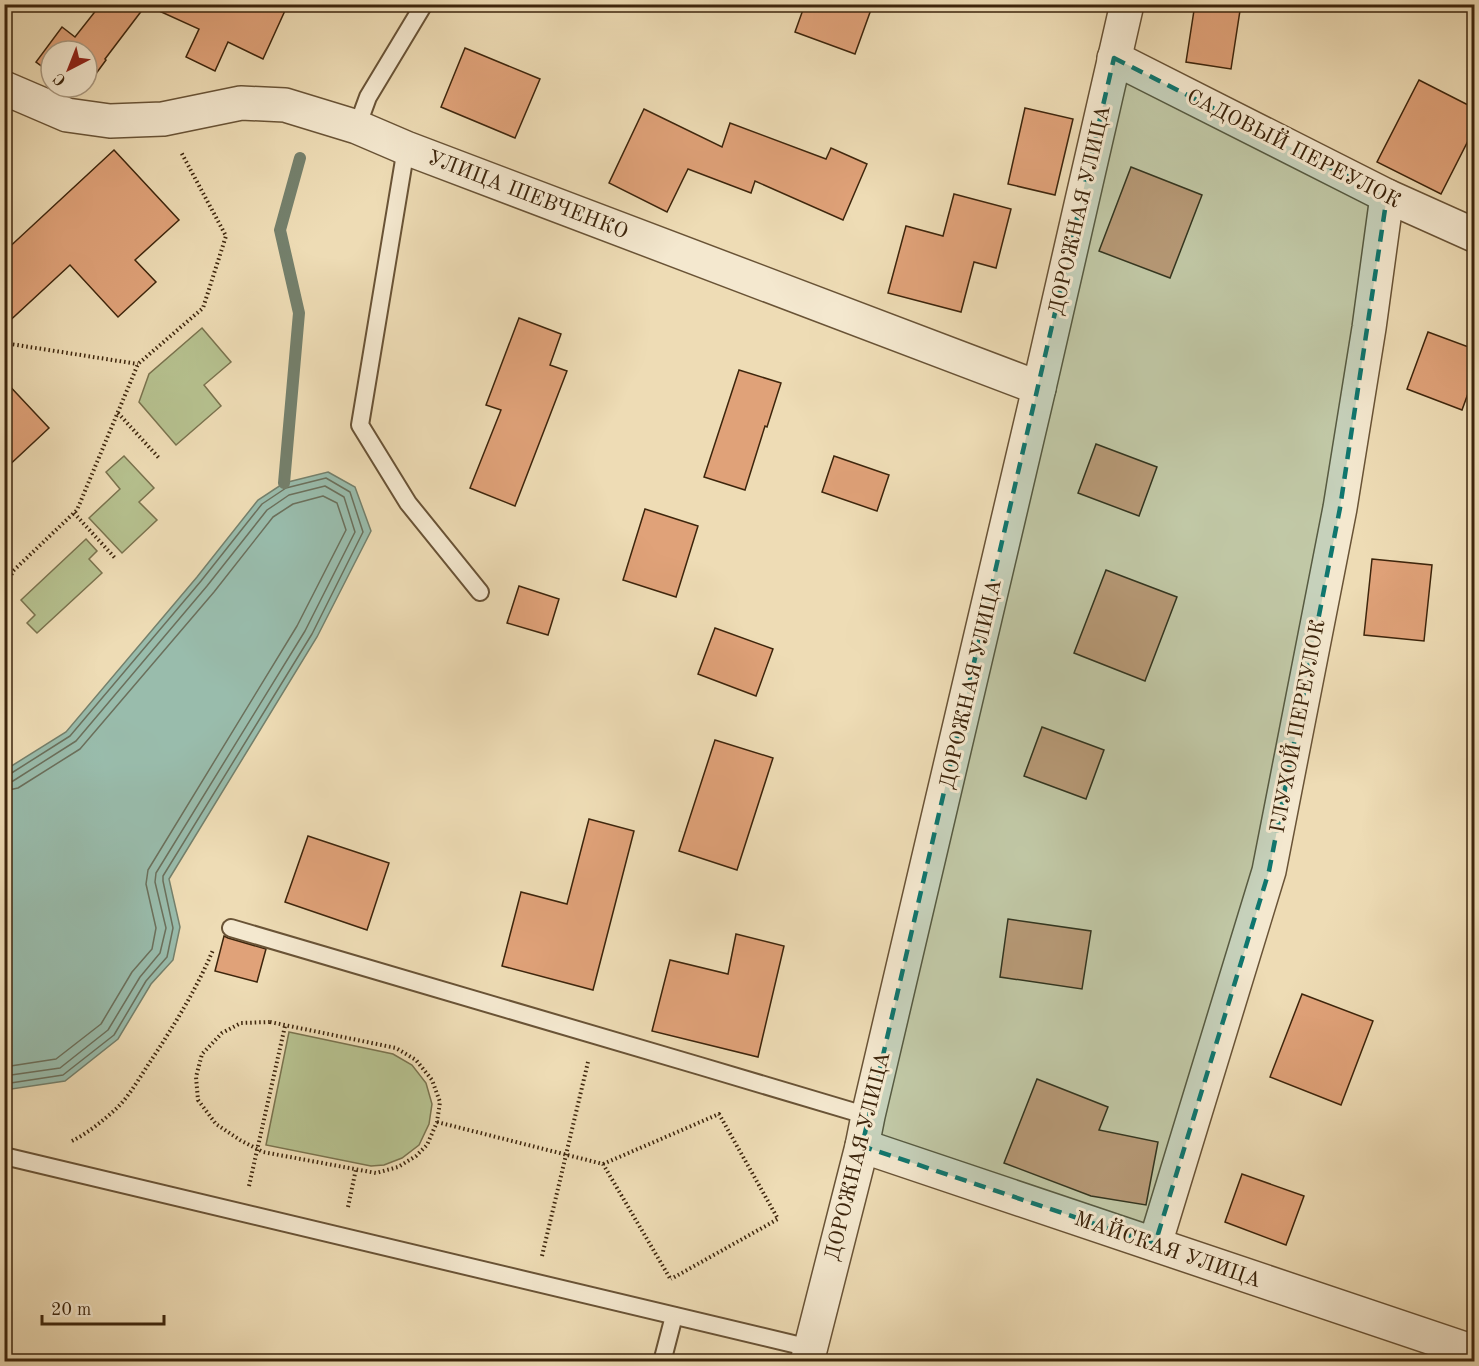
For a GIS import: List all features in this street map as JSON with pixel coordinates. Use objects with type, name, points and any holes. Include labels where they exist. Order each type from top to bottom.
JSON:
[{"type":"street","name":"ДОРОЖНАЯ УЛИЦА","points":[[808,1355],[865,1131],[1127,4]]},
{"type":"street","name":"САДОВЫЙ ПЕРЕУЛОК","points":[[1114,58],[1388,196],[1474,235]]},
{"type":"street","name":"УЛИЦА ШЕВЧЕНКО","points":[[4,88],[67,115],[110,122],[163,119],[241,103],[285,105],[357,127],[406,148],[1039,388]]},
{"type":"street","name":"ГЛУХОЙ ПЕРЕУЛОК","points":[[1155,1244],[1269,871],[1340,508],[1388,196]]},
{"type":"street","name":"МАЙСКАЯ УЛИЦА","points":[[865,1131],[1155,1244],[1474,1352]]},
{"type":"lane","points":[[357,127],[368,97],[424,4]]},
{"type":"lane","points":[[406,148],[360,426],[408,502],[480,592]]},
{"type":"lane","points":[[231,928],[594,1035],[865,1131]]},
{"type":"lane","points":[[4,1156],[674,1316],[808,1355]]},
{"type":"lane","points":[[662,1362],[674,1316]]},
{"type":"path","points":[[4,591],[13,571],[77,510],[138,364],[203,308],[226,236],[163,119]]},
{"type":"path","points":[[4,343],[138,364]]},
{"type":"path","points":[[118,413],[159,458]]},
{"type":"path","points":[[74,513],[115,558]]},
{"type":"path","points":[[4,569],[13,571]]},
{"type":"path","points":[[65,1144],[83,1135],[117,1107],[136,1083],[202,975],[219,936],[231,928]]},
{"type":"path","points":[[270,1022],[396,1048],[416,1060],[432,1080],[440,1102],[437,1122],[427,1145],[416,1156],[398,1167],[376,1173],[263,1152],[216,1124],[198,1100],[196,1077],[202,1054],[222,1033],[241,1023],[270,1022]]},
{"type":"path","points":[[247,1195],[285,1026]]},
{"type":"path","points":[[540,1265],[594,1035]]},
{"type":"path","points":[[437,1122],[603,1164],[719,1114],[778,1219],[671,1279]]},
{"type":"path","points":[[603,1164],[671,1279],[669,1288]]},
{"type":"path","points":[[348,1209],[356,1169]]},
{"type":"highlighted area","points":[[1114,58],[1387,196],[1340,508],[1269,871],[1155,1244],[862,1146]]},
{"type":"green space","points":[[202,328],[231,362],[204,385],[221,406],[176,445],[139,402],[149,374]]},
{"type":"green space","points":[[124,456],[154,488],[139,502],[157,520],[122,553],[89,518],[120,489],[106,472]]},
{"type":"green space","points":[[86,539],[97,551],[89,559],[102,573],[37,633],[27,623],[35,615],[21,600]]},
{"type":"green space","points":[[289,1032],[393,1054],[412,1065],[426,1083],[432,1104],[429,1124],[419,1145],[402,1158],[384,1165],[371,1166],[266,1145]]},
{"type":"water","points":[[328,472],[355,487],[371,531],[317,637],[169,879],[180,927],[173,960],[151,984],[118,1039],[65,1081],[5,1090],[5,770],[66,732],[197,577],[258,500],[284,483]]},
{"type":"building","points":[[101,4],[288,4],[263,59],[228,42],[215,71],[186,57],[199,29],[146,5],[99,70],[99,39],[53,39],[62,27],[75,37]]},
{"type":"building","points":[[805,4],[873,4],[855,54],[795,32]]},
{"type":"building","points":[[1195,4],[1241,4],[1231,69],[1186,62]]},
{"type":"building","points":[[465,48],[540,79],[515,138],[441,107]]},
{"type":"building","points":[[1419,80],[1474,108],[1474,129],[1441,194],[1377,162]]},
{"type":"building","points":[[1025,108],[1073,119],[1055,195],[1008,184]]},
{"type":"building","points":[[644,109],[722,147],[730,123],[826,159],[831,148],[867,164],[843,220],[755,181],[751,193],[688,169],[667,212],[609,183]]},
{"type":"building","points":[[114,150],[179,220],[135,260],[156,282],[118,317],[70,265],[4,326],[4,252]]},
{"type":"building","points":[[1131,167],[1202,195],[1170,278],[1099,251]]},
{"type":"building","points":[[954,194],[1011,209],[996,268],[974,262],[961,312],[888,293],[906,226],[943,236]]},
{"type":"building","points":[[519,318],[561,334],[550,365],[567,371],[515,506],[470,488],[501,410],[486,405]]},
{"type":"building","points":[[1428,332],[1474,349],[1474,377],[1462,410],[1407,389]]},
{"type":"building","points":[[739,370],[781,383],[745,490],[704,477]]},
{"type":"building","points":[[4,380],[49,428],[4,470]]},
{"type":"building","points":[[1096,444],[1157,467],[1139,516],[1078,493]]},
{"type":"building","points":[[834,456],[889,475],[877,511],[822,492]]},
{"type":"building","points":[[645,509],[698,526],[676,597],[623,580]]},
{"type":"building","points":[[1372,559],[1432,565],[1424,641],[1364,635]]},
{"type":"building","points":[[1106,570],[1177,597],[1145,681],[1074,653]]},
{"type":"building","points":[[519,586],[559,599],[548,635],[507,623]]},
{"type":"building","points":[[715,628],[773,649],[756,696],[698,674]]},
{"type":"building","points":[[1042,727],[1104,750],[1086,799],[1024,776]]},
{"type":"building","points":[[715,740],[773,758],[737,870],[679,851]]},
{"type":"building","points":[[589,819],[634,831],[593,990],[502,966],[521,892],[567,904]]},
{"type":"building","points":[[308,836],[389,863],[367,930],[285,902]]},
{"type":"building","points":[[1008,919],[1091,931],[1082,989],[1000,977]]},
{"type":"building","points":[[736,934],[784,946],[758,1057],[652,1031],[670,960],[728,974]]},
{"type":"building","points":[[224,936],[266,949],[257,982],[215,971]]},
{"type":"building","points":[[1302,994],[1373,1021],[1341,1105],[1270,1077]]},
{"type":"building","points":[[1037,1079],[1108,1107],[1099,1130],[1158,1142],[1146,1205],[1091,1196],[1004,1163]]},
{"type":"building","points":[[1242,1174],[1304,1196],[1286,1245],[1225,1222]]},
{"type":"waterway","points":[[284,483],[299,313],[280,230],[300,158]]}]
